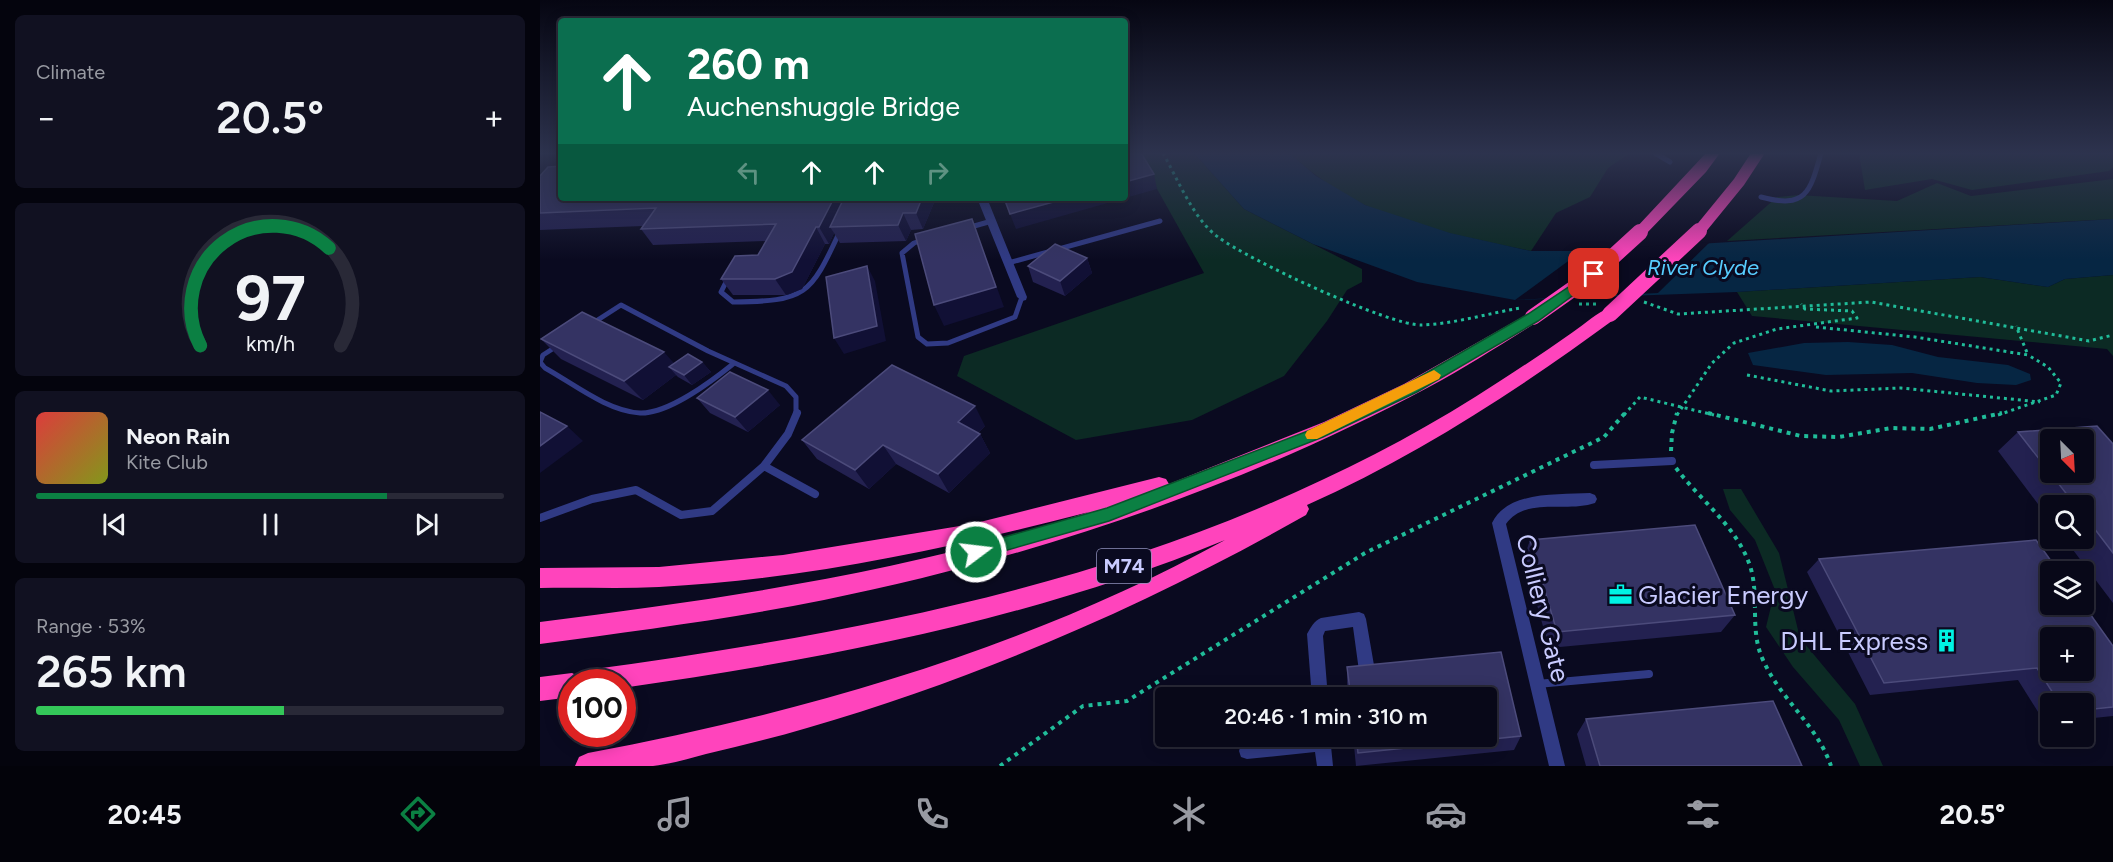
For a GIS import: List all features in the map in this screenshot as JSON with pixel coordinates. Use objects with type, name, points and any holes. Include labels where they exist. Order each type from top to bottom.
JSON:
[{"type":"highway","name":"M74","points":[[540,633],[739,606],[914,569],[1109,514],[1246,463],[1412,388],[1594,274],[1640,232],[1682,189]]},
{"type":"highway","name":"M74","points":[[588,766],[762,730],[938,675],[1111,607],[1254,536],[1520,379],[1659,271],[1699,231],[1733,189]]},
{"type":"highway","name":"M74","points":[[636,676],[708,666],[845,641],[1077,583],[1258,517],[1396,452]]},
{"type":"highway","name":"M74","points":[[540,578],[659,577],[783,565],[972,533],[1246,463]]},
{"type":"highway","points":[[540,689],[558,687]]},
{"type":"street","points":[[983,201],[1022,297]]},
{"type":"street","name":"Colliery Gate","points":[[1557,766],[1499,523],[1502,516],[1513,507],[1590,499]]},
{"type":"street","points":[[1319,687],[1316,634],[1321,625],[1359,620],[1367,671]]},
{"type":"street","points":[[1247,751],[1274,747]]},
{"type":"street","points":[[1323,747],[1325,766]]},
{"type":"lane","points":[[1761,197],[1781,203],[1800,201],[1810,193],[1811,189]]},
{"type":"lane","points":[[729,275],[722,292],[733,302],[781,302],[802,295],[815,285],[845,220]]},
{"type":"lane","points":[[958,230],[992,221]]},
{"type":"lane","points":[[1008,263],[1160,221]]},
{"type":"lane","points":[[936,237],[914,243],[902,253],[918,337],[927,344],[948,343],[1015,317],[1022,297]]},
{"type":"lane","points":[[540,518],[591,499],[636,490],[681,515],[712,511],[764,466],[795,421],[798,406],[796,394],[788,386],[733,364],[621,305],[582,330]]},
{"type":"lane","points":[[562,343],[541,355],[540,362],[545,368],[624,409],[643,413],[658,409],[705,386],[733,364]]},
{"type":"lane","points":[[1594,465],[1672,461]]},
{"type":"lane","points":[[764,466],[815,494]]},
{"type":"lane","points":[[1537,684],[1649,674]]},
{"type":"path","points":[[1183,189],[1193,207],[1216,236],[1252,257],[1387,319],[1421,325],[1488,313],[1530,312]]},
{"type":"path","points":[[1642,302],[1678,314],[1801,304],[1871,302],[2016,326],[2089,341],[2113,335]]},
{"type":"path","points":[[1801,304],[1805,309],[1852,311],[1857,318],[1764,332],[1733,343],[1719,355],[1680,405],[1670,434],[1672,461],[1690,489],[1732,535],[1749,563],[1754,593],[1753,631],[1762,660],[1784,692],[1815,728],[1831,766]]},
{"type":"path","points":[[1573,305],[1609,308]]},
{"type":"path","points":[[1000,766],[1083,705],[1127,701],[1365,553],[1604,436],[1640,397],[1802,436],[1839,437],[1891,428],[1937,428],[1989,418],[2044,402],[2056,395],[2061,383],[2048,367],[2028,355],[1946,341],[1811,326]]},
{"type":"path","points":[[2016,326],[2028,355]]},
{"type":"path","points":[[1747,375],[1831,391],[1902,388],[1980,398],[2044,402]]},
{"type":"green space","points":[[1157,189],[1226,189],[1244,209],[1362,269],[1362,282],[1347,290],[1327,321],[1284,376],[1192,420],[1076,440],[957,376],[964,356],[1204,273]]},
{"type":"green space","points":[[1335,189],[1595,189],[1590,197],[1556,213],[1531,251],[1446,233],[1405,221]]},
{"type":"green space","points":[[1924,189],[1952,189],[1971,196],[2032,189],[2113,189],[2113,219],[1727,241],[1777,197],[1798,195],[1897,201]]},
{"type":"green space","points":[[2113,275],[2113,356],[2107,349],[1752,316],[1737,292],[1980,277],[2048,287],[2065,279]]},
{"type":"green space","points":[[1723,489],[1741,489],[1779,553],[1800,638],[1855,704],[1883,766],[1860,766],[1839,720],[1793,667],[1766,627],[1775,590],[1755,540],[1730,510]]},
{"type":"water","name":"River Clyde","points":[[1226,189],[1338,189],[1365,205],[1450,233],[1531,251],[1582,251],[2113,219],[2113,275],[2065,279],[2048,287],[1980,277],[1737,292],[1515,300],[1417,282],[1313,244],[1244,209]]},
{"type":"water","points":[[1848,342],[1892,345],[1938,357],[2008,365],[2030,374],[2031,380],[2016,385],[1977,383],[1912,373],[1826,375],[1753,365],[1748,353],[1804,343]]},
{"type":"pier","points":[[1710,242],[1658,293],[1515,300],[1582,251]]},
{"type":"building","points":[[540,189],[558,189],[558,201],[832,201],[792,272],[775,279],[721,279],[735,256],[758,255],[776,224],[641,229],[656,208],[540,213]]},
{"type":"building","points":[[843,201],[921,201],[916,213],[903,213],[898,225],[830,227]]},
{"type":"building","points":[[1005,201],[1057,201],[1010,214]]},
{"type":"building","points":[[972,219],[996,287],[934,305],[915,234]]},
{"type":"building","points":[[1055,244],[1087,258],[1060,281],[1028,266]]},
{"type":"building","points":[[867,266],[877,326],[834,338],[826,277]]},
{"type":"building","points":[[582,312],[664,352],[624,381],[541,339]]},
{"type":"building","points":[[688,354],[702,362],[684,375],[669,367]]},
{"type":"building","points":[[892,365],[975,406],[958,422],[980,434],[938,474],[883,445],[855,470],[802,440]]},
{"type":"building","points":[[730,372],[768,390],[735,417],[697,398]]},
{"type":"building","points":[[540,412],[567,426],[540,446]]},
{"type":"building","points":[[2097,426],[2113,444],[2113,553],[2094,528],[2094,495],[2067,495],[2058,483],[2094,483],[2094,429],[2058,429]]},
{"type":"building","points":[[2040,430],[2040,460],[2018,432]]},
{"type":"building","name":"Glacier Energy","points":[[1695,525],[1735,615],[1557,632],[1530,540]]},
{"type":"building","name":"DHL Express","points":[[2036,540],[2040,549],[2042,549],[2051,561],[2040,561],[2040,615],[2091,615],[2113,646],[2113,707],[2094,709],[2094,693],[2053,693],[2045,681],[2094,681],[2094,627],[2040,627],[2040,673],[2037,668],[1884,683],[1819,559]]},
{"type":"building","points":[[1501,652],[1521,736],[1497,739],[1497,687],[1350,687],[1347,667]]},
{"type":"building","points":[[1773,701],[1802,766],[1600,766],[1586,719]]},
{"type":"building","points":[[1357,747],[1416,747],[1358,753]]},
{"type":"slow traffic","points":[[1312,435],[1412,388],[1434,375]]},
{"type":"place","name":"Glacier Energy","points":[[1620,595]]},
{"type":"place","name":"DHL Express","points":[[1946,641]]},
{"type":"route","points":[[976,552],[1109,514],[1246,463],[1318,433],[1412,388],[1533,317],[1594,274]]}]
